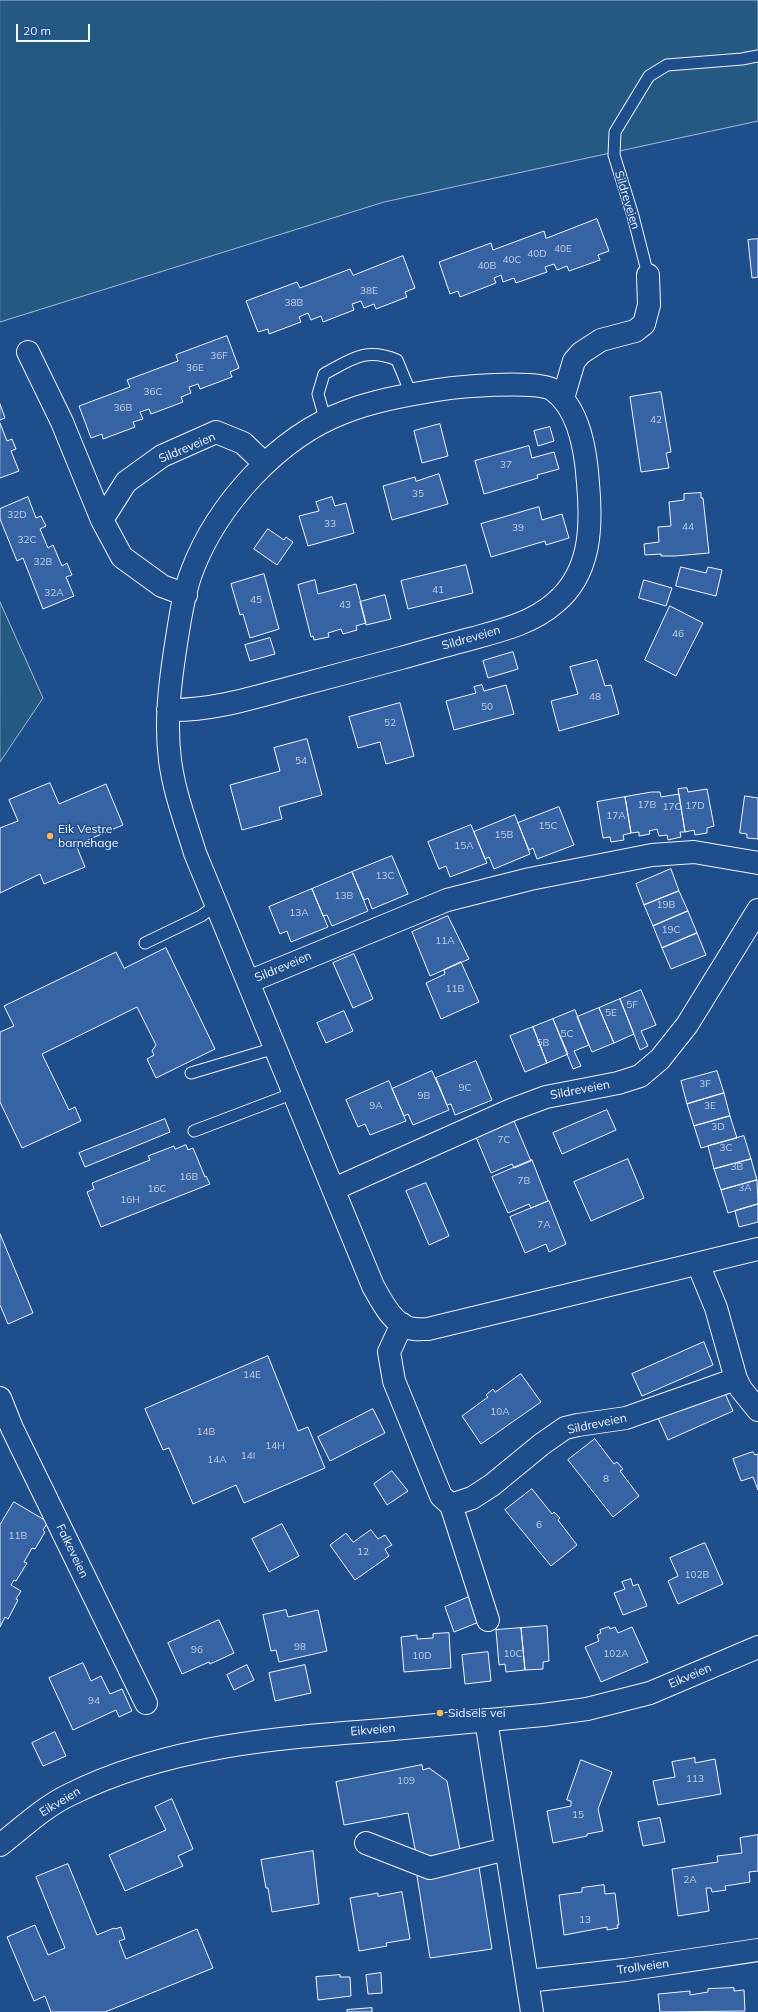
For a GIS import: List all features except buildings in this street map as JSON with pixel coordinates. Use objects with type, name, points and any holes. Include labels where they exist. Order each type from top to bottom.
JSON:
[{"type":"street","name":"Sildreveien","points":[[563,398],[574,361],[581,353],[601,340],[635,331],[644,324],[649,305],[648,275]]},
{"type":"street","points":[[28,352],[62,422],[102,520],[122,557],[162,586],[186,595]]},
{"type":"street","name":"Sildreveien","points":[[168,710],[190,710],[241,701],[407,656],[514,626],[537,616],[556,603],[581,571],[587,553],[590,498],[581,437],[563,398],[549,387],[528,384],[438,390],[396,397],[343,412],[288,445],[264,464],[220,515],[197,558],[190,576],[169,686],[168,710],[169,757],[174,783],[195,853],[373,1286],[384,1307],[402,1324],[409,1328],[428,1330],[758,1249]]},
{"type":"street","name":"Sildreveien","points":[[102,520],[126,482],[162,456],[216,432],[243,443],[264,464]]},
{"type":"street","name":"Sildreveien","points":[[248,982],[447,900],[530,880],[652,855],[694,852],[758,863]]},
{"type":"street","name":"Sildreveien","points":[[334,1189],[511,1110],[546,1097],[618,1083],[640,1076],[660,1059],[687,1025],[758,910]]},
{"type":"street","points":[[698,1264],[716,1308],[736,1379],[741,1389],[758,1410]]},
{"type":"street","points":[[402,1324],[389,1352],[394,1381],[441,1496],[451,1505],[488,1620]]},
{"type":"street","name":"Sildreveien","points":[[451,1505],[472,1498],[492,1485],[542,1444],[565,1428],[626,1418],[736,1379]]},
{"type":"street","name":"Falkeveien","points":[[0,1398],[12,1428],[146,1703]]},
{"type":"street","name":"Eikveien","points":[[0,1845],[45,1810],[67,1796],[108,1777],[196,1751],[266,1740],[486,1720],[587,1709],[650,1693],[758,1647]]},
{"type":"street","points":[[486,1720],[532,2012]]},
{"type":"street","points":[[366,1843],[430,1868],[506,1849]]},
{"type":"street","name":"Trollveien","points":[[528,1981],[625,1970],[758,1950]]},
{"type":"lane","name":"Sildreveien","points":[[648,275],[633,216],[614,155],[615,132],[650,76],[667,65],[742,59],[758,56]]},
{"type":"lane","points":[[326,422],[318,394],[324,374],[357,356],[382,354],[397,360],[411,394]]},
{"type":"lane","points":[[144,943],[201,916],[216,905]]},
{"type":"lane","points":[[191,1073],[275,1048]]},
{"type":"lane","points":[[194,1131],[294,1093]]},
{"type":"shaded area","points":[[0,0],[758,0],[758,121],[384,202],[0,322]]},
{"type":"shaded area","points":[[0,602],[43,698],[0,762]]},
{"type":"place","name":"Eik Vestre barnehage","points":[[50,836]]},
{"type":"place","name":"Sidsels vei","points":[[440,1713]]}]
